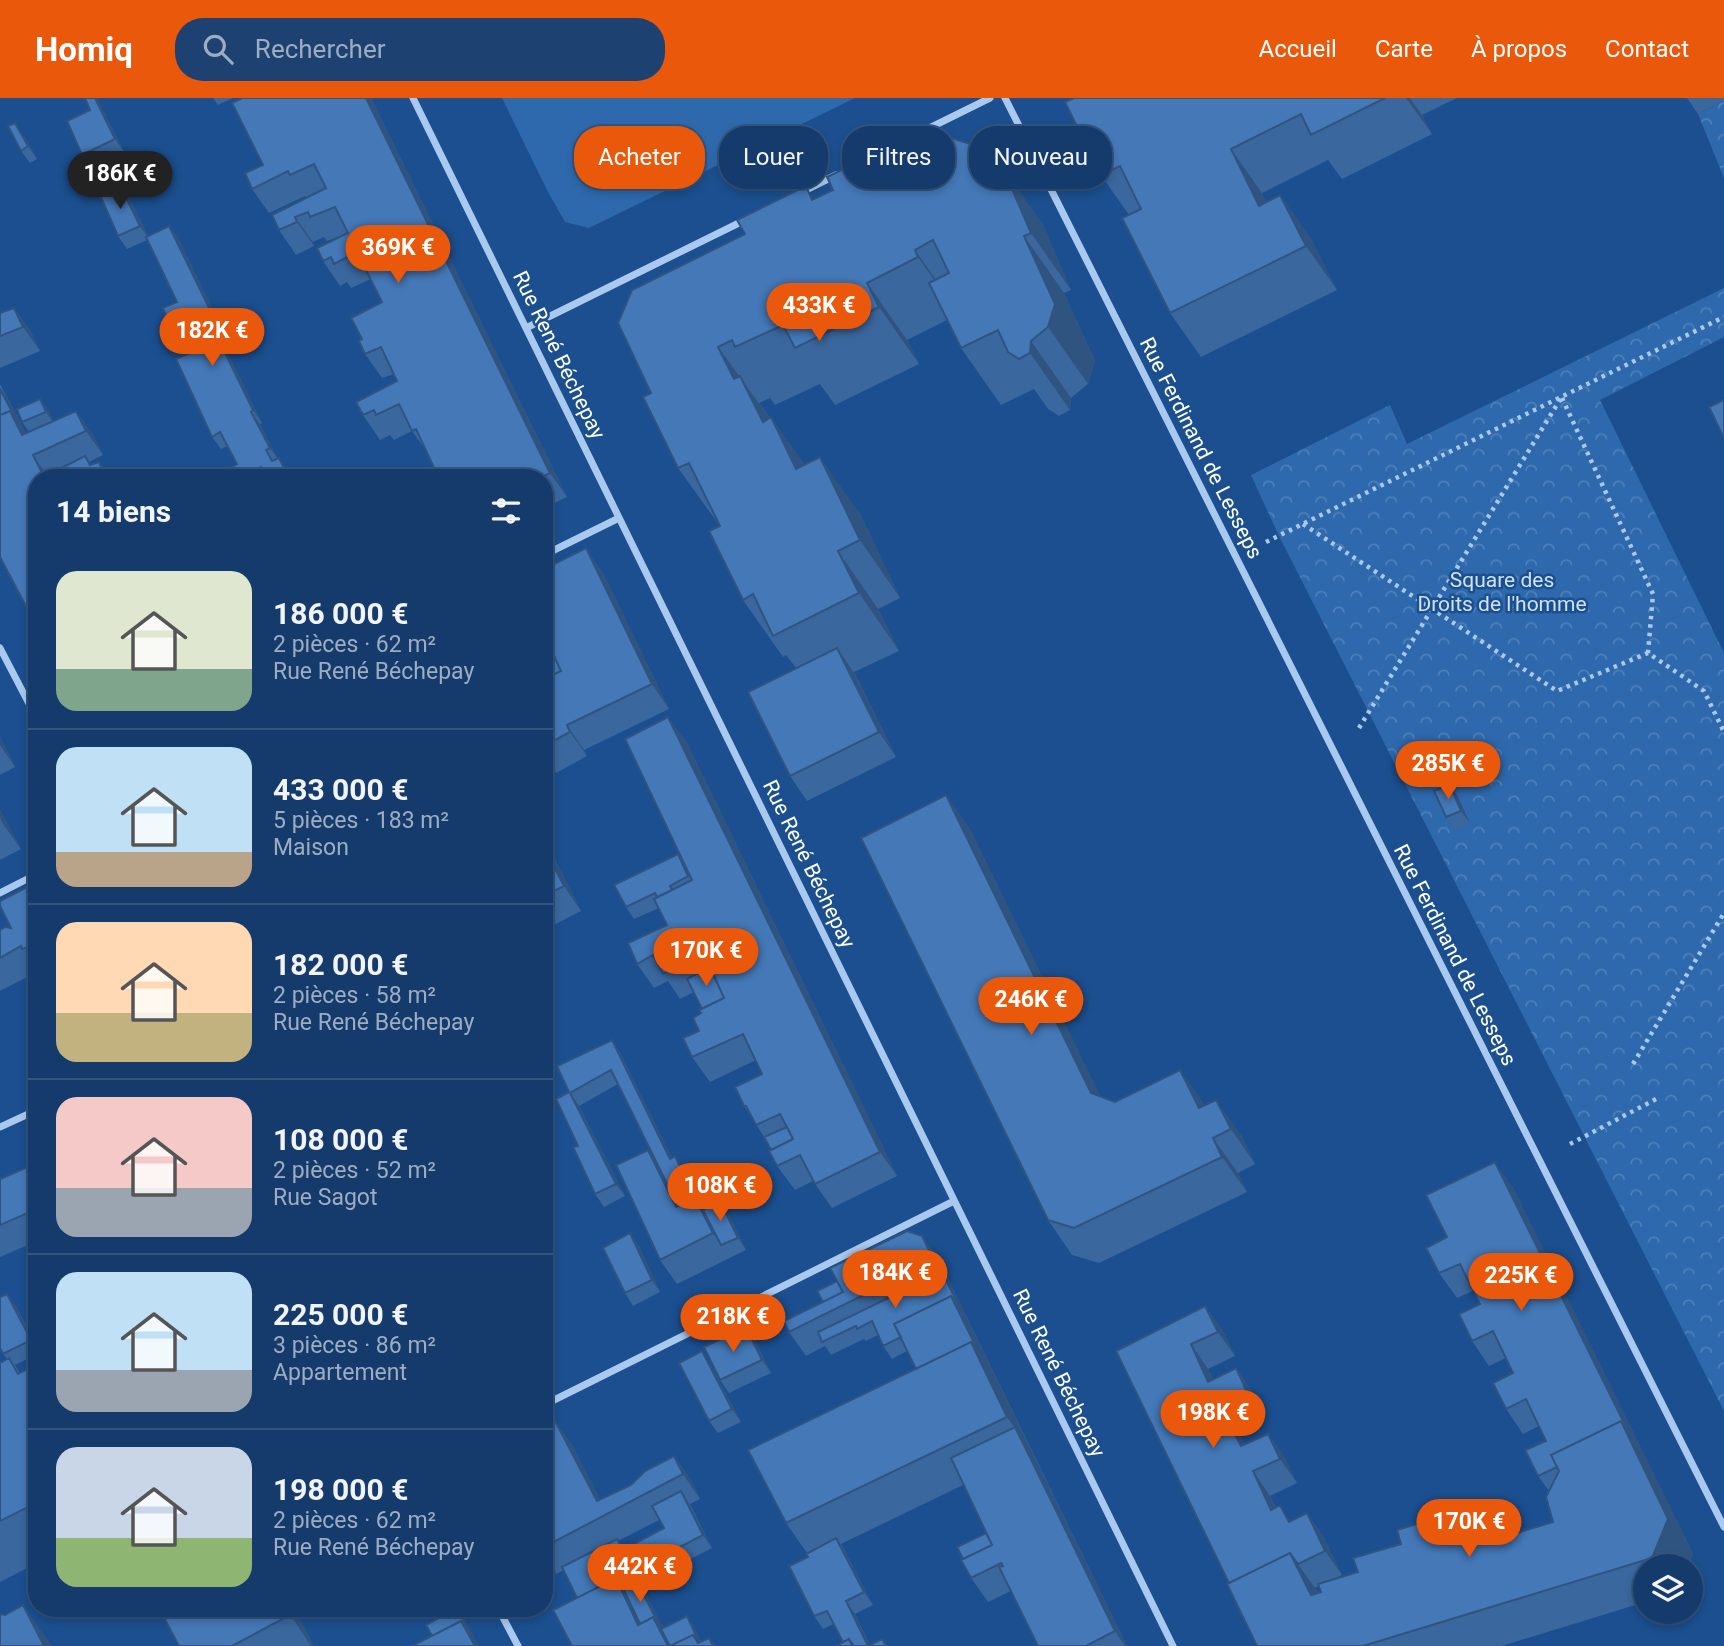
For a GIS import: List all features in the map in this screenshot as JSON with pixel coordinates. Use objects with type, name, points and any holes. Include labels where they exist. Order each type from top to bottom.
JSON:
[{"type":"street","name":"Rue René Béchepay","points":[[413,98],[1173,1646]]},
{"type":"street","points":[[934,126],[990,98]]},
{"type":"street","name":"Rue Ferdinand de Lesseps","points":[[1005,98],[1724,1527]]},
{"type":"street","points":[[790,198],[840,173]]},
{"type":"street","points":[[526,328],[752,216]]},
{"type":"street","points":[[553,551],[619,518]]},
{"type":"street","points":[[0,648],[28,702]]},
{"type":"street","points":[[0,893],[28,879]]},
{"type":"street","points":[[0,1127],[28,1114]]},
{"type":"street","points":[[553,1401],[954,1201]]},
{"type":"street","points":[[502,1617],[517,1646]]},
{"type":"path","points":[[1236,556],[1724,317]]},
{"type":"path","points":[[1338,760],[1562,397]]},
{"type":"path","points":[[1562,397],[1653,594],[1648,653]]},
{"type":"path","points":[[1303,524],[1557,691],[1648,653]]},
{"type":"path","points":[[1648,653],[1704,691],[1724,732]]},
{"type":"path","points":[[1633,1064],[1724,913]]},
{"type":"path","points":[[1559,1150],[1660,1097]]},
{"type":"green space","points":[[502,98],[855,98],[798,126],[719,126],[719,164],[705,171],[705,126],[574,126],[574,189],[669,189],[589,228],[565,222]]},
{"type":"green space","points":[[1724,101],[1724,178],[1698,114]]},
{"type":"green space","name":"Square des Droits de l'homme","points":[[1724,288],[1724,337],[1600,400],[1724,653],[1724,1411],[1279,536],[1251,475],[1390,405],[1407,444]]},
{"type":"building","points":[[85,98],[95,98],[115,139],[82,155],[67,121],[90,110]]},
{"type":"building","points":[[242,98],[366,98],[548,469],[435,469],[416,429],[412,431],[399,404],[376,415],[374,410],[363,415],[356,402],[397,381],[381,347],[365,354],[359,341],[362,339],[351,318],[382,302],[357,252],[334,264],[331,257],[323,261],[317,248],[348,233],[335,207],[310,217],[308,212],[295,217],[297,222],[279,230],[272,215],[326,188],[314,164],[290,175],[288,171],[252,189],[245,173],[263,165],[232,103]]},
{"type":"building","points":[[1074,98],[1385,98],[1311,135],[1301,114],[1231,149],[1259,206],[1280,195],[1306,246],[1170,313],[1122,218],[1141,209],[1120,166],[1112,170],[1112,126],[1077,126],[1065,102]]},
{"type":"building","points":[[15,123],[28,146],[21,151],[8,126]]},
{"type":"building","points":[[955,139],[969,144],[969,189],[1012,189],[1031,233],[1024,236],[1055,304],[1048,327],[1031,341],[1030,353],[1019,359],[1008,352],[998,330],[961,348],[929,283],[949,273],[933,240],[915,250],[918,257],[867,283],[879,307],[795,348],[783,325],[735,347],[732,340],[718,347],[734,379],[740,376],[763,422],[771,417],[796,469],[820,457],[860,540],[838,551],[859,593],[773,636],[753,594],[743,600],[709,531],[720,526],[689,463],[678,468],[643,397],[651,393],[618,323],[632,290],[745,234],[737,220],[800,189],[807,189],[812,200],[833,190],[828,177],[842,170],[842,189],[955,189]]},
{"type":"building","points":[[120,185],[140,226],[118,236],[100,195]]},
{"type":"building","points":[[169,226],[213,316],[208,318],[270,448],[266,450],[272,461],[279,458],[284,469],[228,469],[237,464],[220,432],[212,437],[176,359],[199,349],[186,322],[171,327],[163,308],[177,302],[146,237]]},
{"type":"building","points":[[14,308],[23,327],[0,336],[0,313]]},
{"type":"building","points":[[0,389],[18,423],[10,411],[0,415]]},
{"type":"building","points":[[40,399],[46,412],[22,422],[17,409]]},
{"type":"building","points":[[1724,400],[1724,438],[1709,407]]},
{"type":"building","points":[[10,411],[22,435],[76,411],[86,431],[33,455],[40,469],[28,469],[28,610],[0,557],[0,415]]},
{"type":"building","points":[[85,456],[90,465],[99,462],[102,469],[60,469]]},
{"type":"building","points":[[586,548],[652,684],[567,725],[570,732],[553,741],[553,675],[561,671],[553,654],[553,564]]},
{"type":"building","points":[[837,648],[879,732],[790,776],[748,692]]},
{"type":"building","points":[[553,656],[561,671],[553,675]]},
{"type":"building","points":[[668,717],[880,1152],[815,1184],[800,1155],[777,1166],[769,1151],[793,1139],[780,1114],[756,1125],[744,1106],[735,1087],[762,1074],[743,1034],[692,1057],[683,1038],[699,1031],[693,1018],[701,1013],[699,1010],[724,998],[704,954],[663,974],[653,955],[637,964],[628,943],[667,925],[654,899],[692,880],[625,739]]},
{"type":"building","points":[[1450,785],[1461,811],[1446,817],[1434,791]]},
{"type":"building","points":[[946,795],[1091,1093],[1115,1102],[1180,1070],[1199,1108],[1216,1100],[1231,1129],[1213,1138],[1222,1157],[1074,1228],[1048,1220],[861,838]]},
{"type":"building","points":[[678,854],[688,876],[670,886],[672,890],[657,897],[655,893],[626,907],[614,885]]},
{"type":"building","points":[[553,865],[564,886],[553,892]]},
{"type":"building","points":[[28,887],[28,947],[22,949],[21,946],[0,958],[0,930],[11,928],[0,901]]},
{"type":"building","points":[[710,967],[724,998],[702,1009],[687,979]]},
{"type":"building","points":[[612,1040],[670,1159],[675,1156],[693,1194],[689,1195],[691,1200],[678,1206],[611,1070],[570,1093],[616,1184],[595,1194],[573,1147],[578,1146],[556,1099],[569,1092],[557,1066]]},
{"type":"building","points":[[787,1127],[793,1139],[771,1150],[764,1137]]},
{"type":"building","points":[[648,1150],[676,1207],[695,1198],[713,1233],[660,1260],[616,1165]]},
{"type":"building","points":[[1495,1162],[1628,1431],[1621,1421],[1551,1455],[1557,1467],[1538,1476],[1525,1450],[1546,1441],[1526,1399],[1506,1409],[1493,1383],[1513,1373],[1493,1331],[1472,1341],[1459,1314],[1480,1304],[1460,1264],[1439,1273],[1426,1248],[1447,1237],[1426,1195]]},
{"type":"building","points":[[28,1167],[28,1213],[0,1225],[0,1179]]},
{"type":"building","points":[[720,1201],[738,1238],[721,1245],[703,1210]]},
{"type":"building","points":[[907,1231],[922,1236],[934,1260],[789,1332],[784,1321],[843,1292],[830,1268]]},
{"type":"building","points":[[630,1233],[652,1280],[625,1293],[603,1248]]},
{"type":"building","points":[[942,1272],[960,1308],[951,1296],[894,1324],[901,1337],[883,1346],[872,1321],[822,1342],[818,1332]]},
{"type":"building","points":[[837,1281],[843,1292],[823,1302],[817,1291]]},
{"type":"building","points":[[7,1294],[28,1334],[28,1342],[3,1354],[0,1348],[0,1297]]},
{"type":"building","points":[[951,1296],[979,1353],[971,1342],[916,1369],[894,1324]]},
{"type":"building","points":[[1205,1306],[1218,1332],[1191,1344],[1208,1382],[1236,1368],[1248,1394],[1221,1407],[1241,1446],[1268,1434],[1280,1459],[1253,1471],[1271,1510],[1280,1505],[1289,1522],[1307,1513],[1325,1551],[1298,1564],[1290,1553],[1229,1583],[1116,1351]]},
{"type":"building","points":[[746,1327],[762,1360],[720,1380],[704,1347]]},
{"type":"building","points":[[971,1342],[1007,1417],[786,1523],[748,1450]]},
{"type":"building","points":[[702,1351],[732,1409],[709,1421],[679,1363]]},
{"type":"building","points":[[9,1358],[18,1374],[28,1369],[28,1507],[0,1521],[0,1363]]},
{"type":"building","points":[[553,1420],[597,1501],[631,1485],[645,1471],[674,1456],[683,1474],[553,1542]]},
{"type":"building","points":[[1621,1421],[1668,1519],[1654,1554],[1633,1554],[1633,1564],[1363,1646],[1257,1646],[1227,1584],[1290,1553],[1311,1595],[1321,1592],[1318,1584],[1358,1572],[1353,1558],[1401,1544],[1397,1530],[1437,1518],[1442,1531],[1481,1519],[1487,1542],[1553,1522],[1546,1497],[1559,1471],[1551,1455]]},
{"type":"building","points":[[1015,1427],[1115,1631],[1086,1646],[1038,1646],[999,1567],[1003,1566],[1001,1563],[971,1578],[961,1560],[992,1545],[951,1458]]},
{"type":"building","points":[[681,1491],[703,1535],[577,1598],[562,1567],[617,1539],[623,1550],[664,1528],[652,1506]]},
{"type":"building","points":[[986,1533],[992,1545],[963,1559],[957,1547]]},
{"type":"building","points":[[836,1538],[864,1592],[846,1601],[868,1646],[854,1646],[849,1639],[843,1642],[827,1611],[814,1616],[789,1566]]},
{"type":"building","points":[[616,1578],[638,1625],[653,1617],[668,1646],[572,1646],[553,1610]]},
{"type":"building","points":[[638,1583],[661,1629],[653,1617],[640,1624],[624,1590]]},
{"type":"building","points":[[23,1605],[44,1646],[0,1646],[0,1614],[5,1615]]},
{"type":"building","points":[[687,1616],[699,1642],[693,1635],[670,1646],[661,1629]]},
{"type":"building","points":[[164,1617],[286,1617],[232,1646],[179,1646]]},
{"type":"building","points":[[441,1617],[462,1617],[470,1633],[461,1621],[432,1636],[426,1625]]},
{"type":"building","points":[[461,1621],[475,1646],[412,1646]]},
{"type":"building","points":[[693,1635],[698,1643],[709,1638],[713,1646],[670,1646]]},
{"type":"building","points":[[849,1639],[852,1646],[836,1646]]},
{"type":"building","points":[[882,1639],[886,1646],[868,1646]]}]
